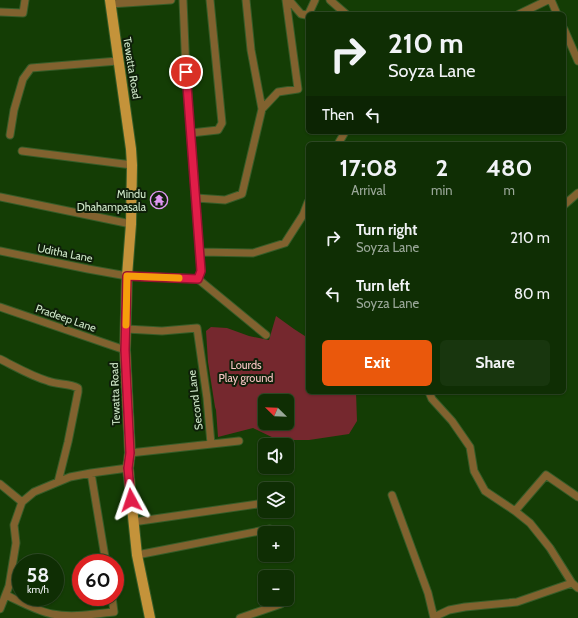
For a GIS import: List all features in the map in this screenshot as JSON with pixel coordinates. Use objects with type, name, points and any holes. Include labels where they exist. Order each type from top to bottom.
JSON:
[{"type":"main road","name":"Tewatta Road","points":[[110,2],[131,148],[132,165],[131,224],[127,276],[125,350],[130,453],[128,468],[136,555],[150,618]]},
{"type":"street","points":[[0,12],[23,12],[26,0]]},
{"type":"street","points":[[110,2],[171,0]]},
{"type":"street","points":[[183,0],[186,72],[200,252],[201,271],[198,279],[266,335]]},
{"type":"street","points":[[191,133],[218,130],[222,123],[210,0]]},
{"type":"street","points":[[196,198],[225,200],[242,194],[262,109],[250,50],[246,0]]},
{"type":"street","points":[[262,109],[278,92],[298,89],[288,0]]},
{"type":"street","points":[[288,0],[301,14],[306,15]]},
{"type":"street","points":[[309,12],[315,0]]},
{"type":"street","points":[[330,0],[344,12]]},
{"type":"street","points":[[523,12],[548,0]]},
{"type":"street","points":[[551,0],[556,12]]},
{"type":"street","points":[[566,34],[578,61]]},
{"type":"street","points":[[10,135],[14,110],[24,80],[31,68],[118,61]]},
{"type":"street","points":[[22,150],[132,165]]},
{"type":"street","points":[[566,203],[578,193]]},
{"type":"street","points":[[0,197],[131,224]]},
{"type":"street","points":[[200,252],[253,253],[285,243],[303,215],[306,207]]},
{"type":"street","name":"Uditha Lane","points":[[0,251],[127,276],[198,279]]},
{"type":"street","name":"Pradeep Lane","points":[[0,307],[125,350]]},
{"type":"street","name":"Second Lane","points":[[126,329],[162,331],[197,328],[207,398],[211,444]]},
{"type":"street","points":[[0,359],[38,378],[78,388],[68,442],[58,482]]},
{"type":"street","points":[[392,495],[428,593],[434,618],[449,610],[517,602],[575,586],[550,548],[530,523],[515,511],[484,491],[474,471],[470,447],[452,421],[432,399],[430,394]]},
{"type":"street","points":[[130,453],[239,441]]},
{"type":"street","points":[[0,609],[9,586],[16,543],[14,525],[22,502],[34,492],[70,477],[128,468]]},
{"type":"street","points":[[91,473],[104,554]]},
{"type":"street","points":[[515,511],[546,474],[578,497]]},
{"type":"street","points":[[0,484],[22,502]]},
{"type":"street","points":[[133,522],[258,504]]},
{"type":"street","points":[[136,555],[258,531]]},
{"type":"street","points":[[0,585],[9,586]]},
{"type":"street","points":[[6,595],[31,607],[51,614],[73,616],[114,612],[113,606]]},
{"type":"street","points":[[240,618],[275,606]]},
{"type":"green space","name":"Lourds Play ground","points":[[276,316],[306,337],[306,394],[356,394],[357,421],[349,434],[309,440],[294,440],[294,438],[274,438],[253,428],[218,437],[216,410],[208,362],[206,331],[211,327],[227,328],[249,336],[269,340]]},
{"type":"slow traffic","points":[[126,325],[127,276],[179,278]]},
{"type":"place","name":"Mindu Dhahampasala","points":[[159,200]]},
{"type":"route","points":[[131,500],[128,468],[130,453],[125,350],[127,276],[198,279],[201,271],[186,72]]}]
